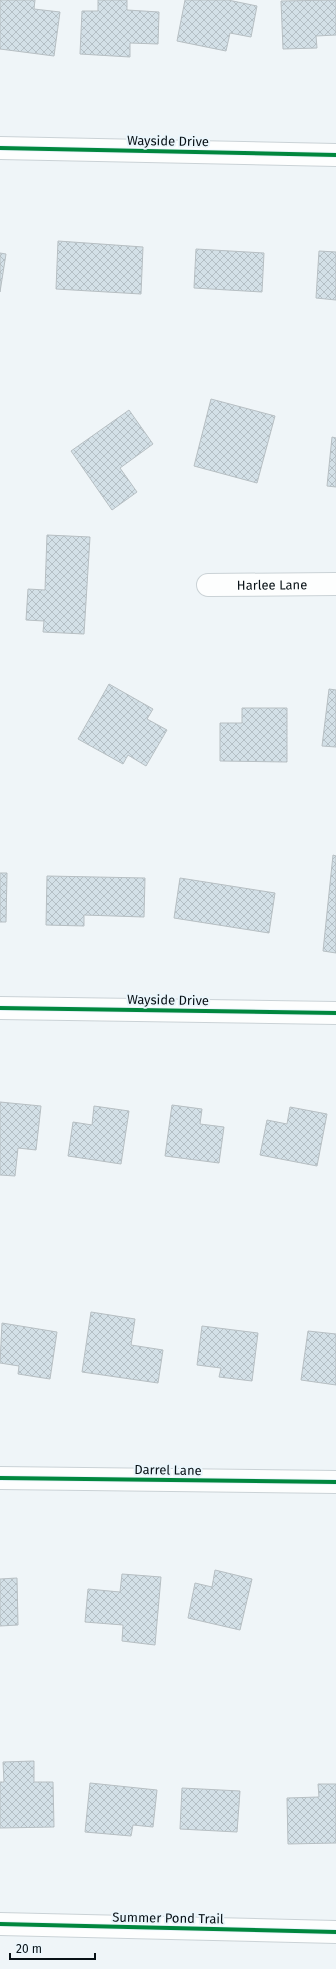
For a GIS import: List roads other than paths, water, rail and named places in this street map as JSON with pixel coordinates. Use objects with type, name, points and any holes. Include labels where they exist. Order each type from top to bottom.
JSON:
[{"type":"street","name":"Wayside Drive","points":[[0,148],[336,155]]},
{"type":"street","name":"Harlee Lane","points":[[208,584],[336,584]]},
{"type":"street","name":"Wayside Drive","points":[[0,1008],[336,1013]]},
{"type":"street","name":"Darrel Lane","points":[[0,1478],[336,1482]]},
{"type":"street","name":"Summer Pond Trail","points":[[0,1924],[336,1932]]}]
